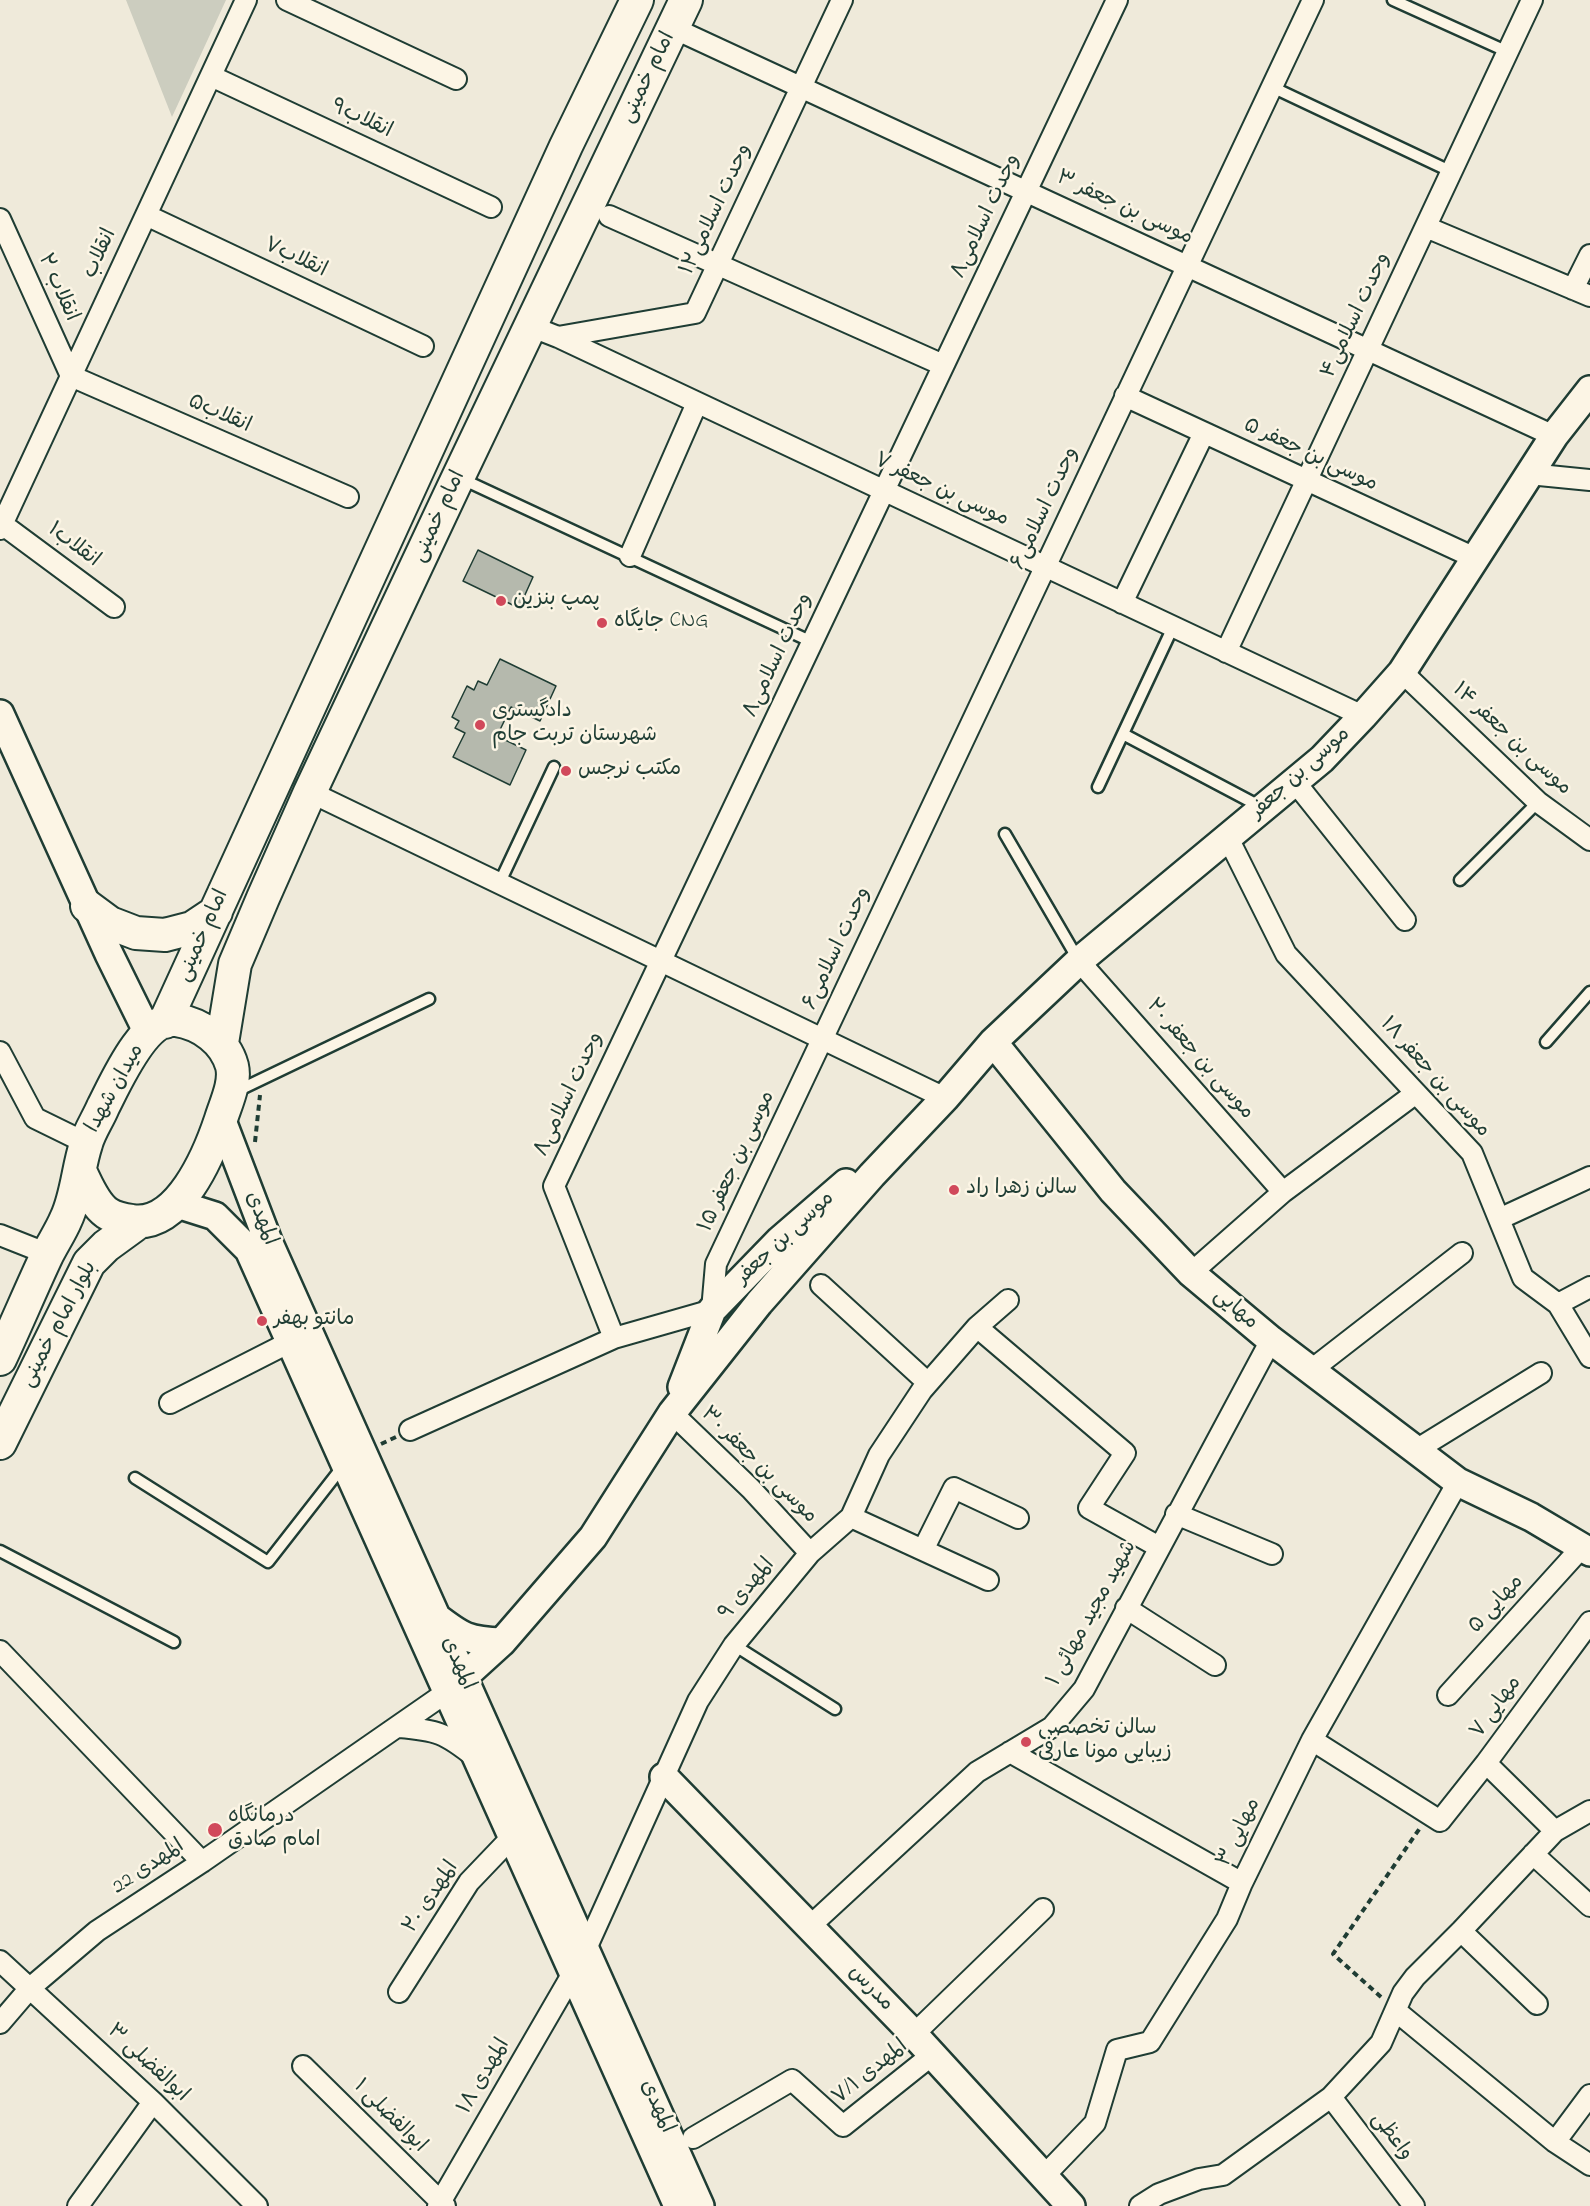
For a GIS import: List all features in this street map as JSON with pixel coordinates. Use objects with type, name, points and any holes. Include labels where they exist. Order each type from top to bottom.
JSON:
[{"type":"main road","name":"امام خمینی","points":[[157,1028],[216,912],[566,146],[637,0]]},
{"type":"main road","name":"امام خمینی","points":[[222,1043],[235,964],[310,792],[458,477],[544,332],[576,230],[686,0]]},
{"type":"main road","points":[[566,146],[573,157],[583,164],[596,167],[608,164]]},
{"type":"main road","points":[[537,212],[549,207],[562,208],[572,217],[576,230]]},
{"type":"main road","points":[[228,882],[230,896],[237,904],[246,908],[263,898]]},
{"type":"main road","points":[[87,906],[110,923],[136,933],[165,935],[192,927],[216,912]]},
{"type":"main road","points":[[83,1157],[94,1198],[106,1213],[122,1220],[139,1222],[159,1218],[177,1204],[197,1173],[215,1135],[232,1086],[232,1067],[222,1043],[205,1030],[174,1020],[157,1028]]},
{"type":"main road","name":"میدان شهدا","points":[[83,1157],[129,1056],[157,1028]]},
{"type":"main road","name":"بلوار امام خمینی","points":[[0,1359],[48,1254],[68,1217],[83,1157]]},
{"type":"main road","name":"بلوار امام خمینی","points":[[0,1443],[88,1263],[106,1246],[139,1222]]},
{"type":"main road","points":[[19,1319],[33,1311],[45,1314],[50,1325],[51,1339]]},
{"type":"street","name":"انقلاب","points":[[1,526],[246,0]]},
{"type":"street","points":[[287,0],[456,79]]},
{"type":"street","name":"وحدت اسلامی۱۲","points":[[544,332],[695,313],[842,0]]},
{"type":"street","name":"وحدت اسلامی۸","points":[[614,1338],[554,1186],[1117,0]]},
{"type":"street","name":"وحدت اسلامی۶","points":[[822,1039],[1314,0]]},
{"type":"street","name":"وحدت اسلامی۴","points":[[1226,652],[1532,0]]},
{"type":"street","name":"موسی بن جعفر ۳","points":[[673,28],[1554,436]]},
{"type":"street","name":"انقلاب۹","points":[[211,75],[491,207]]},
{"type":"street","name":"انقلاب۷","points":[[146,215],[423,346]]},
{"type":"street","points":[[609,216],[943,365]]},
{"type":"street","name":"انقلاب ۲","points":[[0,219],[71,376]]},
{"type":"street","points":[[1426,227],[1582,292],[1590,255]]},
{"type":"street","name":"موسی بن جعفر ۷","points":[[544,332],[1363,716]]},
{"type":"street","name":"انقلاب۵","points":[[71,376],[348,497]]},
{"type":"street","name":"موسی بن جعفر","points":[[455,1685],[502,1642],[593,1537],[672,1413],[796,1260],[945,1098],[993,1042],[1079,961],[1323,759],[1402,672],[1554,436],[1590,390]]},
{"type":"street","name":"موسی بن جعفر ۵","points":[[1125,396],[1474,558]]},
{"type":"street","points":[[630,556],[697,403]]},
{"type":"street","points":[[1122,603],[1204,433]]},
{"type":"street","points":[[1529,474],[1590,480]]},
{"type":"street","name":"انقلاب۱","points":[[1,526],[114,608]]},
{"type":"street","name":"موسی بن جعفر ۱۴","points":[[1402,672],[1538,802],[1590,840]]},
{"type":"street","points":[[0,714],[109,954],[157,1028]]},
{"type":"street","points":[[1295,782],[1405,920]]},
{"type":"street","points":[[310,792],[945,1098]]},
{"type":"street","name":"موسی بن جعفر ۱۸","points":[[1228,838],[1286,954],[1472,1153],[1523,1278],[1558,1304],[1590,1357]]},
{"type":"street","name":"موسی بن جعفر ۲۰","points":[[1079,961],[1282,1192]]},
{"type":"street","name":"موسی بن جعفر ۱۵","points":[[712,1310],[716,1264],[822,1039]]},
{"type":"street","name":"مهایی","points":[[993,1042],[1113,1191],[1191,1273],[1270,1340],[1458,1482],[1587,1544]]},
{"type":"street","points":[[0,1052],[35,1118],[83,1157]]},
{"type":"street","points":[[1191,1273],[1282,1192],[1416,1093]]},
{"type":"street","name":"موسی بن جعفر","points":[[672,1413],[712,1310],[780,1240],[945,1098]]},
{"type":"street","name":"المهدی","points":[[225,1107],[268,1241],[435,1616],[477,1759],[512,1837],[579,1962]]},
{"type":"street","points":[[1499,1219],[1590,1177]]},
{"type":"street","name":"المهدی","points":[[177,1204],[215,1215],[249,1250],[344,1464],[455,1685],[688,2205]]},
{"type":"street","points":[[0,1235],[48,1254]]},
{"type":"street","points":[[1310,1371],[1462,1253]]},
{"type":"street","points":[[821,1285],[928,1383]]},
{"type":"street","points":[[1558,1304],[1590,1287]]},
{"type":"street","name":"المهدی ۹","points":[[579,1962],[698,1701],[734,1645],[810,1553],[851,1516],[879,1455],[928,1383],[977,1328],[1008,1300]]},
{"type":"street","points":[[410,1430],[614,1338],[712,1310]]},
{"type":"street","points":[[977,1328],[1125,1453],[1089,1508],[1159,1547]]},
{"type":"street","name":"شهید مجید مهائی ۱","points":[[809,1926],[977,1772],[1052,1726],[1084,1689],[1270,1340]]},
{"type":"street","points":[[170,1403],[290,1342]]},
{"type":"street","points":[[1416,1450],[1541,1373]]},
{"type":"street","name":"موسی بن جعفر ۳۰","points":[[672,1413],[751,1489],[810,1553]]},
{"type":"street","name":"مهایی ۳","points":[[1045,2175],[1095,2123],[1117,2050],[1150,2042],[1227,1919],[1242,1883],[1312,1740],[1458,1482]]},
{"type":"street","points":[[923,1550],[954,1488],[1018,1518]]},
{"type":"street","points":[[1176,1515],[1272,1554]]},
{"type":"street","points":[[851,1516],[988,1580]]},
{"type":"street","name":"مهایی ۵","points":[[1448,1695],[1587,1544]]},
{"type":"street","points":[[1126,1608],[1215,1665]]},
{"type":"street","points":[[435,1616],[457,1634],[474,1641],[502,1642]]},
{"type":"street","name":"مهایی ۷","points":[[1435,1818],[1486,1763],[1590,1622]]},
{"type":"street","points":[[0,1651],[202,1862]]},
{"type":"street","name":"المهدی 22","points":[[0,2023],[30,1988],[97,1932],[399,1727],[455,1685]]},
{"type":"street","points":[[399,1727],[428,1729],[452,1738],[477,1759]]},
{"type":"street","points":[[1312,1740],[1435,1818]]},
{"type":"street","points":[[1010,1752],[1242,1883]]},
{"type":"street","points":[[1486,1763],[1555,1831]]},
{"type":"street","name":"مدرس","points":[[663,1777],[914,2034],[1071,2206]]},
{"type":"street","points":[[1140,2206],[1159,2194],[1199,2179],[1223,2175],[1331,2097],[1381,2043],[1403,1993],[1414,1977],[1461,1931],[1555,1831],[1590,1811]]},
{"type":"street","name":"المهدی ۲۰","points":[[399,1992],[469,1882],[512,1837]]},
{"type":"street","points":[[1533,1854],[1590,1906]]},
{"type":"street","points":[[914,2034],[1043,1909]]},
{"type":"street","points":[[1461,1931],[1537,2004]]},
{"type":"street","name":"ابوالفضلی ۳","points":[[0,1961],[153,2102],[257,2206]]},
{"type":"street","name":"المهدی ۱۸","points":[[441,2204],[579,1962]]},
{"type":"street","points":[[1396,2011],[1555,2142],[1590,2165]]},
{"type":"street","name":"المهدی ۷/۱","points":[[693,2138],[792,2080],[843,2126],[932,2055]]},
{"type":"street","name":"ابوالفضلی ۱","points":[[303,2066],[441,2204]]},
{"type":"street","points":[[1555,2142],[1590,2095]]},
{"type":"street","name":"واعظی","points":[[1331,2097],[1414,2206]]},
{"type":"street","points":[[78,2206],[153,2102]]},
{"type":"lane","points":[[1393,0],[1508,52]]},
{"type":"lane","points":[[1272,87],[1452,172]]},
{"type":"lane","points":[[458,477],[812,642]]},
{"type":"lane","points":[[1098,788],[1173,627]]},
{"type":"lane","points":[[1123,734],[1264,808]]},
{"type":"lane","points":[[500,884],[554,767]]},
{"type":"lane","points":[[1460,880],[1538,802]]},
{"type":"lane","points":[[1005,834],[1079,961]]},
{"type":"lane","points":[[1546,1042],[1590,992]]},
{"type":"lane","points":[[225,1107],[261,1080],[429,999]]},
{"type":"lane","points":[[135,1478],[268,1562],[344,1464]]},
{"type":"lane","points":[[0,1551],[174,1642]]},
{"type":"lane","points":[[734,1645],[835,1709]]},
{"type":"path","points":[[254,1152],[261,1080]]},
{"type":"path","points":[[375,1434],[379,1445],[410,1430]]},
{"type":"path","points":[[1396,2011],[1333,1954],[1435,1818]]},
{"type":"shaded area","points":[[126,0],[226,0],[172,117]]},
{"type":"building","points":[[478,550],[533,577],[519,608],[463,581]]},
{"type":"building","name":"دادگستری شهرستان تربت جام","points":[[500,659],[556,686],[540,721],[511,707],[497,736],[526,750],[510,785],[453,757],[465,733],[455,728],[459,721],[452,717],[467,686],[474,690],[478,681],[487,685]]},
{"type":"place","name":"پمپ بنزین","points":[[501,601]]},
{"type":"place","name":"جایگاه CNG","points":[[602,623]]},
{"type":"place","name":"دادگستری شهرستان تربت جام","points":[[480,725]]},
{"type":"place","name":"مكتب نرجس","points":[[566,771]]},
{"type":"place","name":"سالن زهرا راد","points":[[954,1190]]},
{"type":"place","name":"مانتو بهفر","points":[[262,1321]]},
{"type":"place","name":"سالن تخصصی زیبایی مونا عارفی","points":[[1026,1742]]},
{"type":"place","name":"درمانگاه امام صادق","points":[[215,1830]]}]
